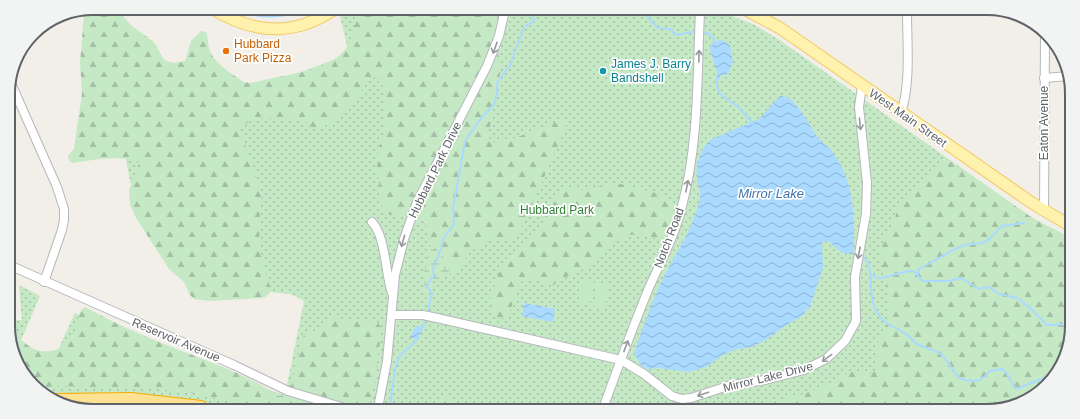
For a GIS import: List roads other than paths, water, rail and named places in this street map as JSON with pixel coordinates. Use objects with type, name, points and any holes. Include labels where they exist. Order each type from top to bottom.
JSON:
[{"type":"highway","points":[[68,400],[131,399],[174,404]]},
{"type":"main road","points":[[225,15],[243,24],[271,29],[284,29],[307,24],[324,15]]},
{"type":"main road","name":"West Main Street","points":[[756,15],[780,28],[1044,212],[1065,223]]},
{"type":"street","name":"Hubbard Park Drive","points":[[379,404],[384,378],[399,258],[410,220],[428,179],[487,66],[499,36],[504,15]]},
{"type":"street","name":"Notch Road","points":[[605,404],[621,360],[675,230],[687,186],[698,98],[700,15]]},
{"type":"street","points":[[901,113],[904,104],[906,86],[907,15]]},
{"type":"street","name":"Eaton Avenue","points":[[1044,40],[1044,212]]},
{"type":"street","points":[[1044,78],[1063,77]]},
{"type":"street","name":"Mirror Lake Drive","points":[[392,315],[423,315],[621,360],[644,374],[672,396],[682,398],[691,398],[728,386],[765,380],[804,370],[826,359],[845,342],[856,321],[856,268],[866,214],[867,183],[859,107],[862,86]]},
{"type":"street","points":[[15,93],[64,209],[62,230],[44,282]]},
{"type":"street","points":[[372,222],[380,234],[387,279],[393,297]]},
{"type":"street","name":"Reservoir Avenue","points":[[15,268],[234,365],[288,391],[332,404]]},
{"type":"water","points":[[722,40],[730,45],[733,62],[728,74],[720,76],[720,79],[716,80],[717,72],[709,47],[716,41]]},
{"type":"water","name":"Mirror Lake","points":[[781,95],[785,98],[787,96],[797,106],[819,139],[831,150],[845,174],[852,200],[854,226],[853,254],[842,253],[828,241],[822,243],[823,268],[810,307],[802,316],[766,340],[751,347],[734,350],[723,355],[706,367],[689,372],[658,368],[648,369],[641,366],[634,353],[660,285],[680,248],[694,219],[697,209],[700,191],[697,180],[697,169],[701,152],[712,139],[759,119]]},
{"type":"water","points":[[524,303],[555,309],[553,322],[522,316]]},
{"type":"water","points":[[416,326],[424,327],[417,340],[410,337]]},
{"type":"waterway","points":[[255,15],[286,15]]},
{"type":"waterway","points":[[427,314],[432,293],[427,285],[434,276],[433,269],[441,249],[443,239],[454,224],[453,208],[465,141],[479,121],[494,104],[497,94],[497,83],[510,65],[524,27],[534,21],[532,15]]},
{"type":"waterway","points":[[646,15],[658,28],[670,29],[676,35],[692,32]]},
{"type":"waterway","points":[[703,32],[713,36],[715,44]]},
{"type":"waterway","points":[[717,78],[719,93],[737,106],[754,125]]},
{"type":"waterway","points":[[918,275],[919,269],[953,250],[964,245],[982,243],[988,240],[1002,226],[1024,223]]},
{"type":"waterway","points":[[863,257],[869,266],[872,300],[881,318],[885,322],[905,333],[916,344],[934,350],[943,356],[957,376],[961,379],[970,381],[979,380],[990,371],[1002,369],[1007,374],[1016,389],[1046,377]]},
{"type":"waterway","points":[[871,274],[877,278],[881,278],[909,271],[915,272],[922,281],[949,281],[961,278],[979,289],[989,287],[999,294],[1017,298],[1029,307],[1047,325],[1065,324]]},
{"type":"waterway","points":[[422,329],[426,318]]},
{"type":"waterway","points":[[390,404],[394,374],[400,356],[418,338]]},
{"type":"place","name":"Hubbard Park Pizza","points":[[226,51]]},
{"type":"place","name":"James J. Barry Bandshell","points":[[603,71]]},
{"type":"park label","name":"Hubbard Park","points":[[557,210]]}]
